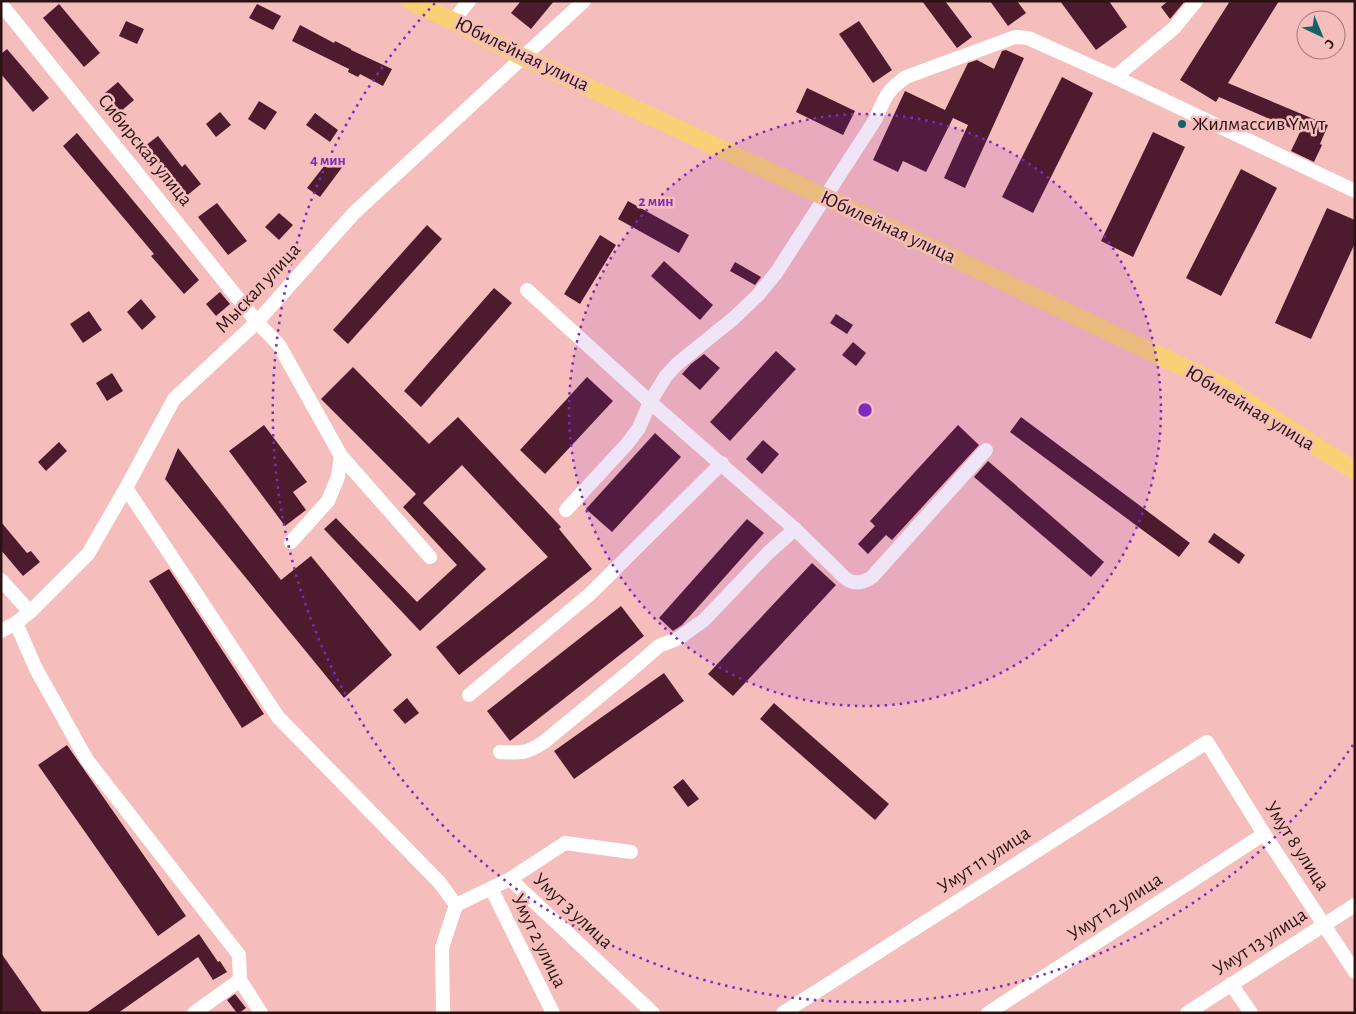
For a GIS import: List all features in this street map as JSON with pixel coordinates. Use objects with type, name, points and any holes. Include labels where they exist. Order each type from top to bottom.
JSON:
[{"type":"main road","name":"Юбилейная улица","points":[[411,1],[523,57],[825,197],[1221,385],[1355,471]]},
{"type":"street","points":[[453,21],[468,1]]},
{"type":"street","name":"Мыскал улица","points":[[1,631],[16,623],[30,612],[88,554],[174,399],[257,322],[354,213],[584,1]]},
{"type":"street","points":[[1115,77],[1174,28],[1196,1]]},
{"type":"street","name":"Сибирская улица","points":[[1,4],[257,322],[279,345],[341,456],[430,557]]},
{"type":"street","points":[[566,510],[627,444],[639,428],[650,402],[666,376],[683,359],[734,318],[776,273],[875,120],[886,94],[906,77],[1016,37],[1028,38],[1115,77],[1355,191]]},
{"type":"street","points":[[528,290],[650,402],[722,463],[795,529],[849,581],[866,581],[872,577],[986,450]]},
{"type":"street","points":[[291,542],[328,501],[338,477],[341,456]]},
{"type":"street","points":[[469,695],[590,594],[722,463]]},
{"type":"street","points":[[126,488],[278,717],[440,883],[456,905],[442,948],[443,1013]]},
{"type":"street","points":[[500,752],[524,753],[544,742],[658,646],[679,638],[704,620],[768,553],[795,529]]},
{"type":"street","points":[[1,580],[30,612]]},
{"type":"street","points":[[16,623],[36,669],[87,760],[239,955],[240,980],[261,1013]]},
{"type":"street","name":"Умут 8 улица","points":[[1206,742],[1355,972]]},
{"type":"street","name":"Умут 11 улица","points":[[783,1013],[1206,742]]},
{"type":"street","name":"Умут 12 улица","points":[[988,1013],[1264,834]]},
{"type":"street","points":[[510,879],[565,843],[631,852]]},
{"type":"street","name":"Умут 3 улица","points":[[456,905],[510,879],[653,1013]]},
{"type":"street","name":"Умут 2 улица","points":[[491,888],[552,1013]]},
{"type":"street","name":"Умут 13 улица","points":[[1186,1013],[1355,905]]},
{"type":"street","points":[[194,1013],[240,980]]},
{"type":"street","points":[[1231,984],[1251,1013]]},
{"type":"building","points":[[521,1],[554,1],[531,29],[511,13]]},
{"type":"building","points":[[922,1],[945,1],[972,37],[957,48]]},
{"type":"building","points":[[990,1],[1017,1],[1026,13],[1008,26]]},
{"type":"building","points":[[1060,1],[1109,1],[1127,27],[1096,50]]},
{"type":"building","points":[[1168,1],[1185,1],[1170,19],[1161,7]]},
{"type":"building","points":[[1230,1],[1279,1],[1228,83],[1328,125],[1314,162],[1291,151],[1300,132],[1219,97],[1216,102],[1180,80]]},
{"type":"building","points":[[59,4],[100,53],[84,67],[43,18]]},
{"type":"building","points":[[257,4],[281,16],[273,30],[249,18]]},
{"type":"building","points":[[126,21],[144,29],[137,44],[119,36]]},
{"type":"building","points":[[859,21],[892,70],[873,83],[839,34]]},
{"type":"building","points":[[300,25],[334,43],[335,41],[392,69],[383,86],[360,74],[358,77],[348,72],[349,69],[292,41]]},
{"type":"building","points":[[7,49],[49,98],[33,112],[1,74],[1,54]]},
{"type":"building","points":[[1006,50],[1024,58],[965,188],[944,178],[968,125],[953,118],[926,172],[903,161],[898,172],[873,160],[905,91],[945,110],[968,63],[977,60],[994,69],[1002,51]]},
{"type":"building","points":[[1062,77],[1093,93],[1033,213],[1002,197]]},
{"type":"building","points":[[118,82],[134,100],[120,112],[105,93]]},
{"type":"building","points":[[807,88],[855,111],[843,135],[796,112]]},
{"type":"building","points":[[259,101],[277,112],[265,130],[248,119]]},
{"type":"building","points":[[220,112],[231,125],[216,137],[206,124]]},
{"type":"building","points":[[315,113],[338,130],[330,142],[306,125]]},
{"type":"building","points":[[1153,132],[1185,147],[1133,257],[1101,241]]},
{"type":"building","points":[[77,133],[199,280],[184,294],[151,256],[154,254],[63,146]]},
{"type":"building","points":[[158,136],[182,167],[185,164],[201,184],[184,198],[145,146]]},
{"type":"building","points":[[331,157],[343,166],[320,197],[307,188]]},
{"type":"building","points":[[1241,169],[1277,188],[1221,296],[1186,278]]},
{"type":"building","points":[[628,201],[689,235],[679,253],[618,219]]},
{"type":"building","points":[[217,203],[247,241],[228,255],[198,217]]},
{"type":"building","points":[[1327,208],[1355,220],[1355,243],[1311,339],[1275,323]]},
{"type":"building","points":[[279,213],[293,225],[279,240],[265,227]]},
{"type":"building","points":[[427,225],[442,239],[348,344],[333,330]]},
{"type":"building","points":[[600,235],[616,245],[580,304],[564,294]]},
{"type":"building","points":[[664,261],[713,305],[700,320],[651,276]]},
{"type":"building","points":[[735,262],[761,277],[755,285],[730,271]]},
{"type":"building","points":[[494,288],[512,303],[421,407],[404,391]]},
{"type":"building","points":[[220,292],[230,304],[216,316],[206,304]]},
{"type":"building","points":[[141,299],[156,317],[142,330],[127,312]]},
{"type":"building","points":[[89,311],[102,330],[83,343],[70,324]]},
{"type":"building","points":[[836,314],[853,325],[847,334],[830,323]]},
{"type":"building","points":[[853,342],[866,353],[856,366],[842,355]]},
{"type":"building","points":[[776,351],[796,369],[730,441],[710,422]]},
{"type":"building","points":[[704,354],[720,368],[700,390],[682,374]]},
{"type":"building","points":[[353,367],[429,444],[458,417],[561,527],[559,529],[592,569],[459,675],[436,647],[548,557],[462,465],[423,503],[486,569],[420,631],[324,529],[336,518],[417,602],[457,565],[403,507],[416,494],[321,399]]},
{"type":"building","points":[[112,373],[123,391],[107,401],[96,383]]},
{"type":"building","points":[[587,377],[613,401],[545,474],[520,450]]},
{"type":"building","points":[[1021,417],[1190,543],[1179,557],[1010,432]]},
{"type":"building","points":[[264,425],[307,482],[293,492],[306,510],[285,526],[229,451]]},
{"type":"building","points":[[958,425],[979,445],[892,540],[886,535],[868,554],[858,544],[875,526],[870,521]]},
{"type":"building","points":[[655,433],[681,457],[612,532],[586,509]]},
{"type":"building","points":[[763,440],[779,454],[762,474],[746,459]]},
{"type":"building","points":[[59,442],[67,451],[46,471],[38,462]]},
{"type":"building","points":[[178,448],[281,580],[311,556],[392,655],[344,698],[165,479]]},
{"type":"building","points":[[988,461],[1104,562],[1091,577],[974,477]]},
{"type":"building","points":[[747,519],[764,533],[682,625],[673,631],[659,618]]},
{"type":"building","points":[[1,522],[27,553],[31,551],[40,562],[23,576],[1,550]]},
{"type":"building","points":[[1214,533],[1245,555],[1239,564],[1208,542]]},
{"type":"building","points":[[812,563],[836,585],[733,696],[708,674]]},
{"type":"building","points":[[169,569],[264,714],[242,728],[149,581]]},
{"type":"building","points":[[621,606],[644,636],[510,741],[487,711]]},
{"type":"building","points":[[664,673],[684,701],[574,779],[554,751]]},
{"type":"building","points":[[407,698],[419,713],[405,724],[393,710]]},
{"type":"building","points":[[774,703],[889,804],[875,820],[760,719]]},
{"type":"building","points":[[67,745],[186,916],[158,936],[38,765]]},
{"type":"building","points":[[683,779],[699,799],[688,807],[673,787]]},
{"type":"building","points":[[199,934],[227,972],[213,980],[198,957],[118,1013],[86,1013]]},
{"type":"building","points":[[1,953],[43,1013],[1,1013]]},
{"type":"building","points":[[235,994],[246,1008],[239,1013],[227,1000]]},
{"type":"place","name":"Жилмассив Үмүт","points":[[1182,124]]}]
